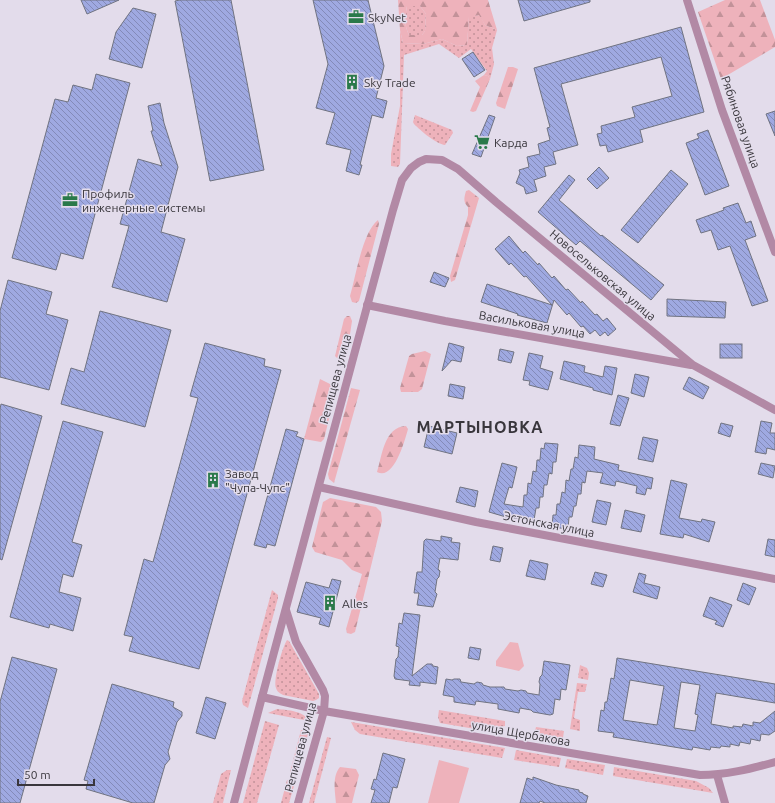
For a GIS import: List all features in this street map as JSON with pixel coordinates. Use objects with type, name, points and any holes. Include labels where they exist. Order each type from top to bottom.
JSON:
[{"type":"street","name":"Рябиновая улица","points":[[687,0],[722,110],[775,252]]},
{"type":"street","name":"Новосельковская улица","points":[[419,162],[426,159],[442,160],[458,169],[693,365],[775,410]]},
{"type":"street","name":"Репищева улица","points":[[234,803],[402,180],[410,168],[419,162]]},
{"type":"street","name":"Васильковая улица","points":[[368,305],[445,321],[693,365]]},
{"type":"street","name":"Эстонская улица","points":[[319,487],[476,522],[775,579]]},
{"type":"street","name":"Репищева улица","points":[[286,610],[296,642],[325,696],[324,710],[298,803]]},
{"type":"street","name":"улица Щербакова","points":[[262,697],[324,710],[700,775],[717,775],[742,771],[775,762]]},
{"type":"street","points":[[717,775],[725,803]]},
{"type":"green space","points":[[398,0],[488,0],[497,30],[485,25],[479,15],[469,17],[467,45],[457,46],[442,39],[423,44],[403,43],[400,30]],"holes":[[[407,6],[420,6],[426,14],[425,31],[422,35],[409,35],[405,21]]]},
{"type":"green space","points":[[725,0],[760,0],[775,40],[775,47],[721,79],[698,12]]},
{"type":"green space","points":[[407,6],[420,6],[426,14],[425,31],[422,35],[409,35],[405,21]]},
{"type":"green space","points":[[480,15],[485,25],[497,30],[492,48],[494,64],[490,79],[488,76],[484,75],[487,71],[471,49],[459,58],[439,44],[404,55],[400,164],[398,167],[391,166],[391,154],[400,106],[400,30],[403,43],[423,44],[442,39],[457,46],[467,45],[469,16]]},
{"type":"green space","points":[[508,67],[518,69],[505,109],[497,106],[496,103]]},
{"type":"green space","points":[[484,75],[488,76],[490,79],[476,111],[470,111],[480,87],[475,81]]},
{"type":"green space","points":[[415,115],[452,130],[453,133],[445,145],[433,140],[414,124],[413,122]]},
{"type":"green space","points":[[469,190],[479,198],[455,280],[451,282],[450,276],[468,215],[468,207],[464,198],[466,191]]},
{"type":"green space","points":[[378,220],[379,224],[359,301],[356,303],[352,302],[350,296],[360,255],[372,226]]},
{"type":"green space","points":[[347,316],[350,316],[352,321],[347,354],[341,359],[335,356],[344,319]]},
{"type":"green space","points":[[425,351],[431,354],[422,389],[418,392],[401,392],[400,388],[409,356]]},
{"type":"green space","points":[[320,379],[330,384],[335,395],[324,439],[321,442],[304,439]]},
{"type":"green space","points":[[351,388],[360,390],[334,483],[329,479],[328,474]]},
{"type":"green space","points":[[406,426],[408,429],[398,458],[389,471],[383,473],[377,472],[388,437],[393,431]]},
{"type":"green space","points":[[330,498],[376,507],[381,512],[382,521],[355,632],[351,634],[347,633],[346,629],[362,574],[352,570],[342,560],[315,552],[312,547],[323,502]]},
{"type":"green space","points":[[272,590],[278,595],[278,598],[248,708],[243,705],[242,701]]},
{"type":"green space","points":[[287,640],[289,641],[319,694],[319,698],[316,700],[313,701],[283,695],[276,689],[275,684],[277,671]]},
{"type":"green space","points":[[510,642],[518,643],[524,666],[519,671],[496,666],[496,661]]},
{"type":"green space","points":[[580,665],[587,668],[589,673],[588,680],[578,678]]},
{"type":"green space","points":[[577,683],[587,684],[585,692],[578,692],[574,718],[580,720],[580,731],[570,729]]},
{"type":"green space","points":[[277,709],[300,713],[309,721],[268,713]]},
{"type":"green space","points":[[439,710],[505,721],[505,726],[481,730],[440,723],[438,717]]},
{"type":"green space","points":[[265,721],[279,725],[257,803],[243,803]]},
{"type":"green space","points":[[351,722],[505,748],[502,758],[360,734],[355,730]]},
{"type":"green space","points":[[536,727],[564,731],[562,744],[556,743],[535,731]]},
{"type":"green space","points":[[301,730],[309,731],[307,738],[303,737],[293,773],[290,772]]},
{"type":"green space","points":[[327,737],[331,738],[314,803],[309,803]]},
{"type":"green space","points":[[516,750],[561,758],[559,767],[514,760]]},
{"type":"green space","points":[[567,759],[605,765],[603,775],[565,768]]},
{"type":"green space","points":[[439,760],[469,768],[459,803],[428,803]]},
{"type":"green space","points":[[340,767],[356,769],[359,775],[352,803],[336,803],[335,779],[337,771]]},
{"type":"green space","points":[[614,767],[696,781],[709,788],[713,793],[613,776]]},
{"type":"green space","points":[[227,770],[231,770],[223,803],[213,803],[221,774]]},
{"type":"green space","points":[[287,780],[291,781],[294,786],[289,803],[281,803]]},
{"type":"building","points":[[81,0],[119,0],[87,14]]},
{"type":"building","points":[[231,0],[264,170],[210,181],[175,1]]},
{"type":"building","name":"Sky Trade","points":[[313,0],[368,0],[384,66],[376,98],[387,101],[383,118],[372,115],[359,175],[346,171],[351,150],[326,144],[335,113],[316,108],[328,64]]},
{"type":"building","points":[[518,0],[590,0],[590,2],[524,21]]},
{"type":"building","points":[[133,8],[156,14],[142,68],[109,59],[116,32]]},
{"type":"building","points":[[681,27],[704,112],[640,130],[643,142],[608,152],[606,145],[600,146],[597,134],[602,133],[601,126],[635,117],[632,107],[672,96],[661,57],[561,84],[578,145],[553,152],[556,164],[544,167],[546,176],[534,180],[537,191],[526,194],[524,187],[516,183],[520,173],[519,170],[529,167],[527,157],[540,154],[538,144],[550,140],[547,128],[550,127],[534,68]]},
{"type":"building","points":[[473,52],[485,70],[474,77],[462,59]]},
{"type":"building","points":[[96,74],[130,83],[83,259],[61,253],[56,270],[12,258],[55,99],[68,102],[73,85],[92,90]]},
{"type":"building","points":[[160,103],[164,123],[178,167],[161,232],[185,239],[167,302],[112,287],[129,226],[120,224],[138,159],[162,166],[151,131],[153,131],[148,106]]},
{"type":"building","points":[[775,111],[775,136],[766,114]]},
{"type":"building","name":"Карда","points":[[489,115],[495,117],[481,157],[472,154]]},
{"type":"building","points":[[708,130],[729,186],[705,195],[686,143],[699,138],[697,134]]},
{"type":"building","points":[[599,167],[609,178],[597,189],[587,179]]},
{"type":"building","points":[[671,170],[688,184],[638,243],[621,230]]},
{"type":"building","points":[[569,175],[575,180],[559,200],[601,236],[602,235],[664,285],[651,300],[580,241],[576,245],[538,212]]},
{"type":"building","points":[[738,203],[746,223],[751,221],[756,236],[745,240],[768,301],[752,306],[730,246],[718,250],[711,230],[701,233],[696,220],[724,210],[723,208]]},
{"type":"building","points":[[509,236],[523,253],[525,251],[538,265],[539,263],[552,278],[554,276],[566,290],[568,289],[581,303],[582,301],[595,315],[597,314],[603,321],[607,318],[616,329],[608,336],[605,332],[600,336],[595,330],[590,334],[583,326],[581,327],[569,313],[567,315],[554,300],[547,323],[517,315],[518,314],[481,302],[487,284],[552,305],[526,276],[524,277],[511,263],[509,265],[495,249]]},
{"type":"building","points":[[434,272],[449,278],[445,287],[430,282]]},
{"type":"building","points":[[8,280],[52,292],[46,314],[68,320],[49,390],[0,377],[0,311]]},
{"type":"building","points":[[667,299],[726,302],[725,318],[667,316]]},
{"type":"building","points":[[100,311],[171,330],[145,427],[61,404],[71,368],[84,372]]},
{"type":"building","name":"Завод \"Чупа-Чупс\"","points":[[205,343],[265,359],[264,366],[281,370],[199,669],[129,651],[133,637],[124,635],[144,559],[153,562],[198,398],[190,396]]},
{"type":"building","points":[[449,343],[464,347],[461,362],[452,360],[442,371]]},
{"type":"building","points":[[720,344],[742,344],[742,358],[720,358]]},
{"type":"building","points":[[500,349],[514,352],[511,363],[498,360]]},
{"type":"building","points":[[529,353],[543,356],[540,368],[553,372],[548,390],[529,385],[530,381],[523,380]]},
{"type":"building","points":[[564,361],[585,366],[584,372],[603,377],[605,366],[617,368],[612,395],[560,379]]},
{"type":"building","points":[[635,374],[649,377],[644,397],[631,393]]},
{"type":"building","points":[[689,377],[709,387],[703,399],[683,389]]},
{"type":"building","points":[[450,384],[465,387],[463,399],[448,396]]},
{"type":"building","points":[[618,395],[629,398],[620,426],[610,424]]},
{"type":"building","points":[[1,404],[42,416],[2,560],[0,559]]},
{"type":"building","points":[[63,421],[103,432],[72,542],[82,545],[73,577],[63,574],[59,592],[81,598],[73,631],[50,624],[49,628],[10,617]]},
{"type":"building","points":[[761,421],[772,423],[770,433],[775,433],[775,450],[767,448],[766,454],[755,452]]},
{"type":"building","points":[[721,423],[733,426],[730,437],[718,433]]},
{"type":"building","points":[[429,426],[457,433],[452,454],[424,447]]},
{"type":"building","points":[[286,429],[298,432],[296,436],[304,439],[275,546],[267,544],[266,548],[254,545]]},
{"type":"building","points":[[643,437],[658,440],[653,462],[638,459]]},
{"type":"building","points":[[545,443],[558,444],[556,462],[553,462],[552,474],[549,473],[547,485],[544,485],[543,497],[540,497],[539,508],[536,508],[534,520],[506,517],[489,512],[502,463],[517,467],[512,488],[509,487],[504,504],[523,507],[524,495],[527,495],[528,483],[531,484],[533,471],[536,472],[537,460],[540,460],[541,448],[544,449]]},
{"type":"building","points":[[579,445],[595,447],[594,459],[619,465],[618,470],[653,478],[651,489],[647,488],[645,495],[636,493],[637,486],[616,481],[615,486],[600,483],[603,473],[587,471],[585,483],[582,482],[581,494],[578,494],[572,517],[569,517],[568,529],[552,527],[553,515],[556,515],[557,504],[560,504],[562,492],[565,493],[566,480],[569,481],[575,457],[578,458]]},
{"type":"building","points":[[761,463],[775,466],[773,478],[758,474]]},
{"type":"building","points":[[671,480],[687,484],[679,518],[701,522],[702,519],[715,522],[709,542],[684,534],[683,538],[660,534]]},
{"type":"building","points":[[460,487],[478,491],[475,507],[456,502]]},
{"type":"building","points":[[597,500],[611,503],[606,525],[592,522]]},
{"type":"building","points":[[625,510],[645,515],[641,532],[621,528]]},
{"type":"building","points":[[441,536],[452,538],[451,542],[460,543],[458,560],[440,558],[438,569],[440,571],[435,592],[437,594],[433,607],[417,605],[419,593],[414,593],[417,572],[422,572],[424,541],[426,539],[441,541]]},
{"type":"building","points":[[768,539],[775,540],[775,557],[765,555]]},
{"type":"building","points":[[493,546],[503,548],[500,562],[490,560]]},
{"type":"building","points":[[530,560],[548,564],[545,580],[526,576]]},
{"type":"building","points":[[595,572],[607,575],[603,587],[591,584]]},
{"type":"building","points":[[639,573],[646,575],[644,583],[660,587],[657,599],[633,592]]},
{"type":"building","points":[[332,579],[341,581],[329,627],[319,624],[321,618],[297,612],[306,582],[329,588]]},
{"type":"building","points":[[743,583],[756,588],[749,605],[737,600]]},
{"type":"building","points":[[710,597],[732,605],[723,627],[715,624],[717,621],[703,616]]},
{"type":"building","points":[[404,613],[420,615],[412,676],[427,664],[432,664],[433,666],[438,667],[436,684],[420,682],[420,686],[409,685],[410,681],[395,679],[396,659],[398,657],[399,647],[396,646],[399,623],[402,624]]},
{"type":"building","points":[[470,647],[481,649],[479,660],[468,658]]},
{"type":"building","points":[[12,657],[57,669],[20,803],[0,803],[0,702]]},
{"type":"building","points":[[617,658],[775,684],[775,703],[716,693],[711,724],[733,728],[733,726],[742,727],[743,724],[753,726],[753,722],[760,723],[775,711],[775,731],[769,735],[761,734],[760,741],[751,739],[750,744],[740,742],[739,746],[730,744],[730,747],[711,747],[710,750],[693,747],[692,750],[613,737],[614,733],[598,731],[601,710],[604,711],[605,702],[607,702],[611,678],[614,679]],"holes":[[[630,680],[664,686],[657,725],[623,720]],[[681,682],[700,685],[695,714],[698,715],[695,731],[674,728]]]},
{"type":"building","points":[[544,661],[570,665],[566,690],[561,689],[560,700],[555,699],[553,714],[550,715],[533,712],[531,710],[520,708],[519,713],[498,709],[498,704],[476,701],[475,705],[454,702],[454,697],[443,695],[446,679],[460,679],[461,682],[474,684],[477,682],[490,687],[504,687],[505,689],[521,690],[526,691],[527,693],[539,695],[539,682],[542,675]]},
{"type":"building","points":[[112,684],[174,702],[173,707],[182,712],[182,716],[177,722],[168,752],[170,759],[165,765],[154,803],[133,803],[86,789],[88,781],[84,780]]},
{"type":"building","points":[[206,697],[226,703],[215,739],[196,733]]},
{"type":"building","points":[[383,753],[405,759],[397,788],[393,787],[389,803],[371,803],[375,790],[371,789],[374,779],[376,780]]},
{"type":"building","points":[[533,777],[556,785],[579,790],[579,792],[588,796],[586,803],[545,803],[540,801],[539,803],[520,803],[527,778],[533,780]]},
{"type":"place","name":"SkyNet","points":[[356,17]]},
{"type":"place","name":"Sky Trade","points":[[352,82]]},
{"type":"place","name":"Карда","points":[[482,142]]},
{"type":"place","name":"Профиль инженерные системы","points":[[70,200]]},
{"type":"place","name":"Завод \"Чупа-Чупс\"","points":[[213,480]]},
{"type":"place","name":"Alles","points":[[330,603]]},
{"type":"district","name":"МАРТЫНОВКА","points":[[480,427]]}]
